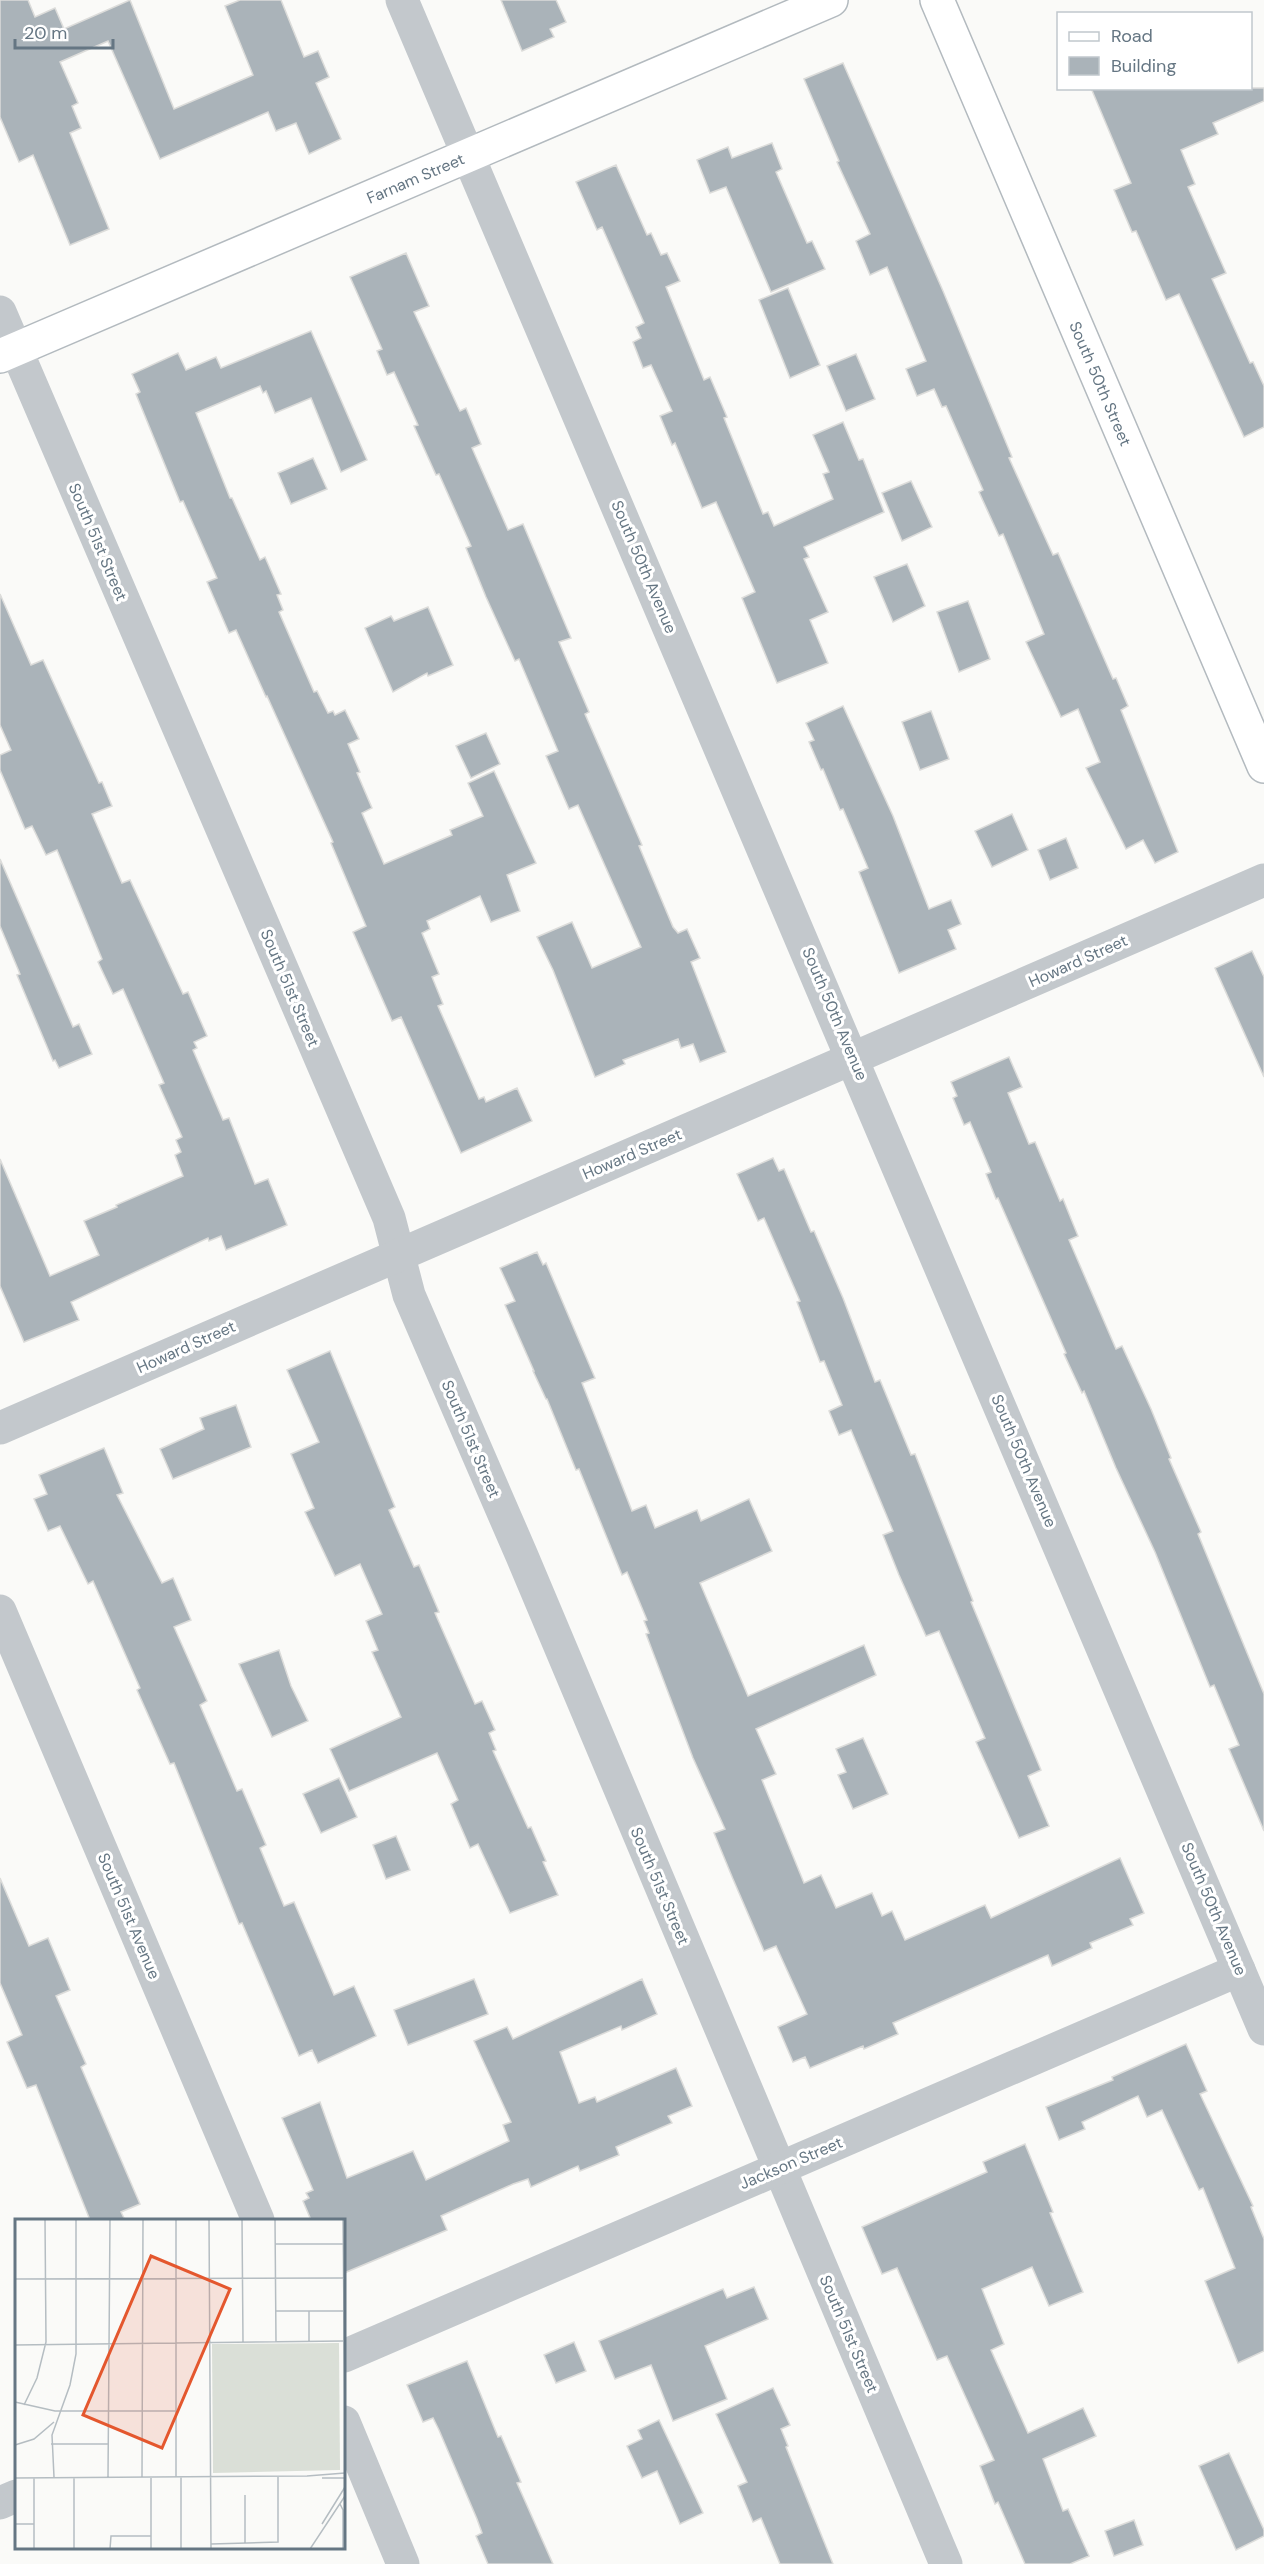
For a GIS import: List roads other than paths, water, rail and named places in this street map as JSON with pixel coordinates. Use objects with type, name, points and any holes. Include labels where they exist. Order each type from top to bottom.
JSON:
[{"type":"main road","name":"Farnam Street","points":[[8,352],[831,0]]},
{"type":"main road","name":"South 50th Street","points":[[937,0],[1264,766]]},
{"type":"street","name":"South 50th Avenue","points":[[402,0],[854,1058],[1264,2029]]},
{"type":"street","name":"South 51st Street","points":[[0,312],[8,352],[388,1218],[409,1295],[522,1556],[571,1678],[946,2564]]},
{"type":"street","name":"Howard Street","points":[[0,1428],[1264,880]]},
{"type":"street","name":"South 51st Avenue","points":[[0,1611],[258,2219]]},
{"type":"street","name":"Jackson Street","points":[[345,2356],[1239,1970]]},
{"type":"street","points":[[345,2424],[403,2564]]},
{"type":"street","points":[[0,2503],[15,2496]]}]
